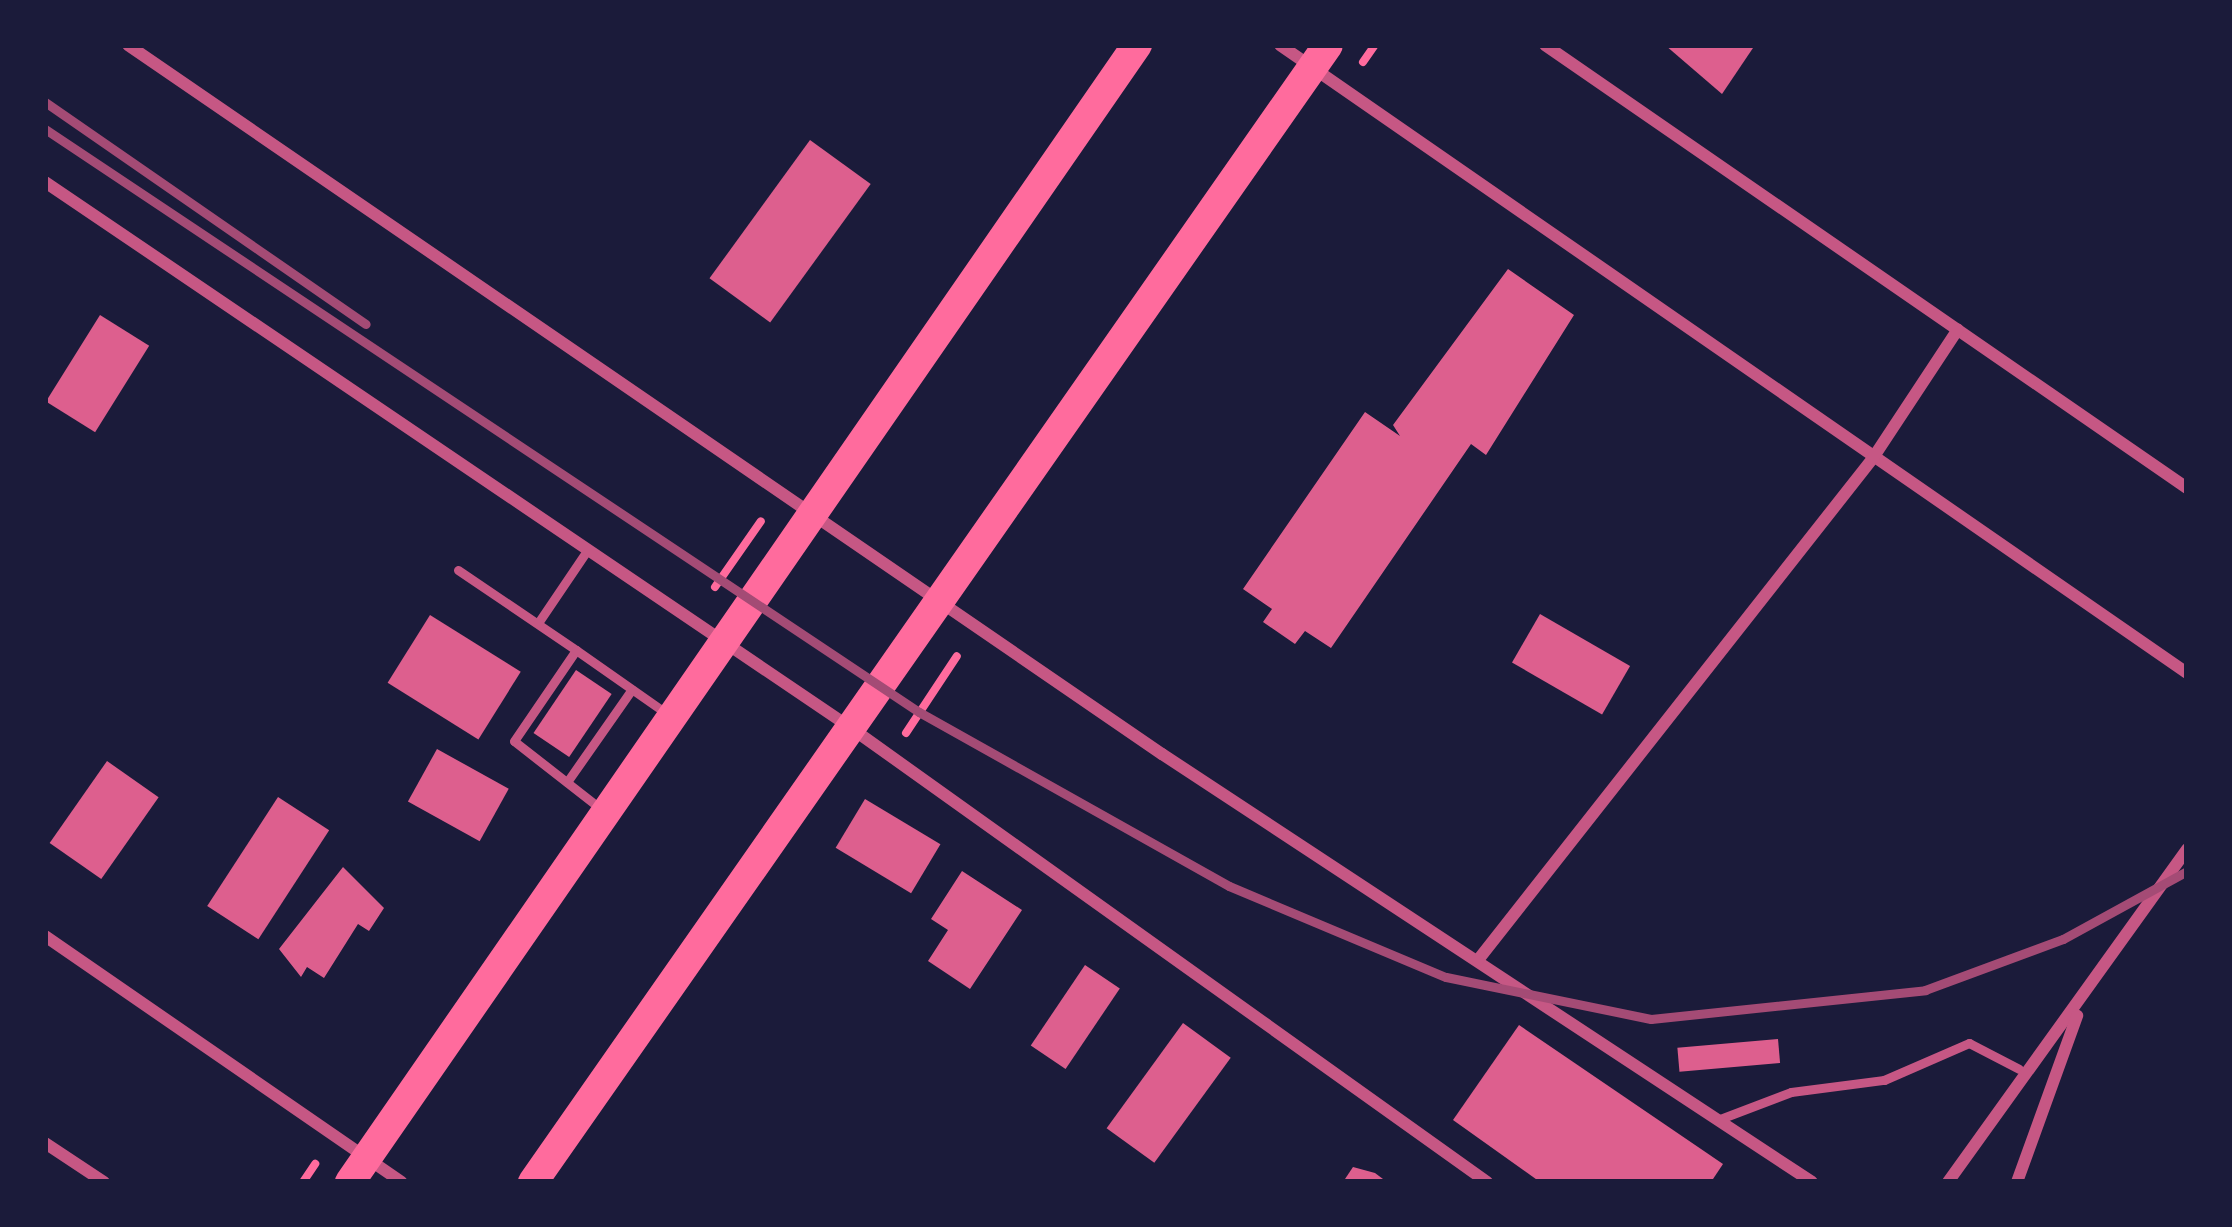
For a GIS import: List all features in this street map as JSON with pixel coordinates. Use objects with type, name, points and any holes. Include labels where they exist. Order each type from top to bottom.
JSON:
[{"type":"main road","points":[[359,1170],[1137,45]]},
{"type":"main road","points":[[533,1182],[854,730],[1320,56]]},
{"type":"street","points":[[128,45],[941,599],[1812,1182]]},
{"type":"street","points":[[1280,45],[1320,56],[1873,458],[2187,673]]},
{"type":"street","points":[[1546,45],[2187,488]]},
{"type":"street","points":[[45,182],[854,730],[1486,1182]]},
{"type":"street","points":[[1478,959],[1873,458],[1958,329]]},
{"type":"street","points":[[1948,1182],[2019,1069],[2080,1009],[2187,849]]},
{"type":"street","points":[[45,936],[359,1170],[400,1182]]},
{"type":"street","points":[[2018,1182],[2080,1009]]},
{"type":"street","points":[[45,1142],[104,1182]]},
{"type":"lane","points":[[538,623],[586,552]]},
{"type":"lane","points":[[458,570],[673,718]]},
{"type":"lane","points":[[576,650],[514,741],[605,813]]},
{"type":"lane","points":[[567,782],[632,689]]},
{"type":"lane","points":[[1720,1120],[1790,1092],[1884,1079],[1969,1043],[2019,1069]]},
{"type":"path","points":[[1363,62],[1376,45]]},
{"type":"path","points":[[715,587],[761,521]]},
{"type":"path","points":[[906,733],[957,656]]},
{"type":"path","points":[[302,1182],[315,1164]]},
{"type":"building","points":[[1665,45],[1755,45],[1722,94]]},
{"type":"building","points":[[810,140],[871,184],[770,322],[709,278]]},
{"type":"building","points":[[1508,269],[1574,315],[1486,455],[1471,444],[1331,648],[1305,631],[1295,644],[1263,622],[1272,609],[1243,589],[1365,412],[1400,436],[1393,425]]},
{"type":"building","points":[[100,315],[149,346],[95,432],[46,402]]},
{"type":"building","points":[[1540,614],[1630,666],[1602,714],[1512,662]]},
{"type":"building","points":[[430,615],[521,672],[478,740],[388,683]]},
{"type":"building","points":[[576,670],[612,694],[569,757],[534,733]]},
{"type":"building","points":[[437,749],[509,789],[480,841],[408,801]]},
{"type":"building","points":[[107,761],[159,797],[101,879],[50,843]]},
{"type":"building","points":[[278,797],[329,830],[258,939],[207,906]]},
{"type":"building","points":[[865,799],[940,844],[911,893],[836,848]]},
{"type":"building","points":[[343,867],[384,908],[369,931],[358,924],[324,978],[307,967],[301,977],[279,949]]},
{"type":"building","points":[[962,871],[1022,910],[970,989],[928,961],[948,930],[931,919]]},
{"type":"building","points":[[1085,965],[1120,988],[1066,1069],[1031,1045]]},
{"type":"building","points":[[1183,1023],[1231,1058],[1154,1163],[1107,1128]]},
{"type":"building","points":[[1519,1025],[1723,1164],[1711,1182],[1540,1182],[1453,1120]]},
{"type":"building","points":[[1778,1039],[1780,1063],[1679,1072],[1677,1048]]},
{"type":"building","points":[[1353,1167],[1375,1173],[1387,1182],[1343,1182]]},
{"type":"railway","points":[[45,102],[366,324]]},
{"type":"railway","points":[[45,129],[919,712],[1229,886],[1446,977],[1651,1019],[1925,990],[2063,939],[2187,871]]}]
